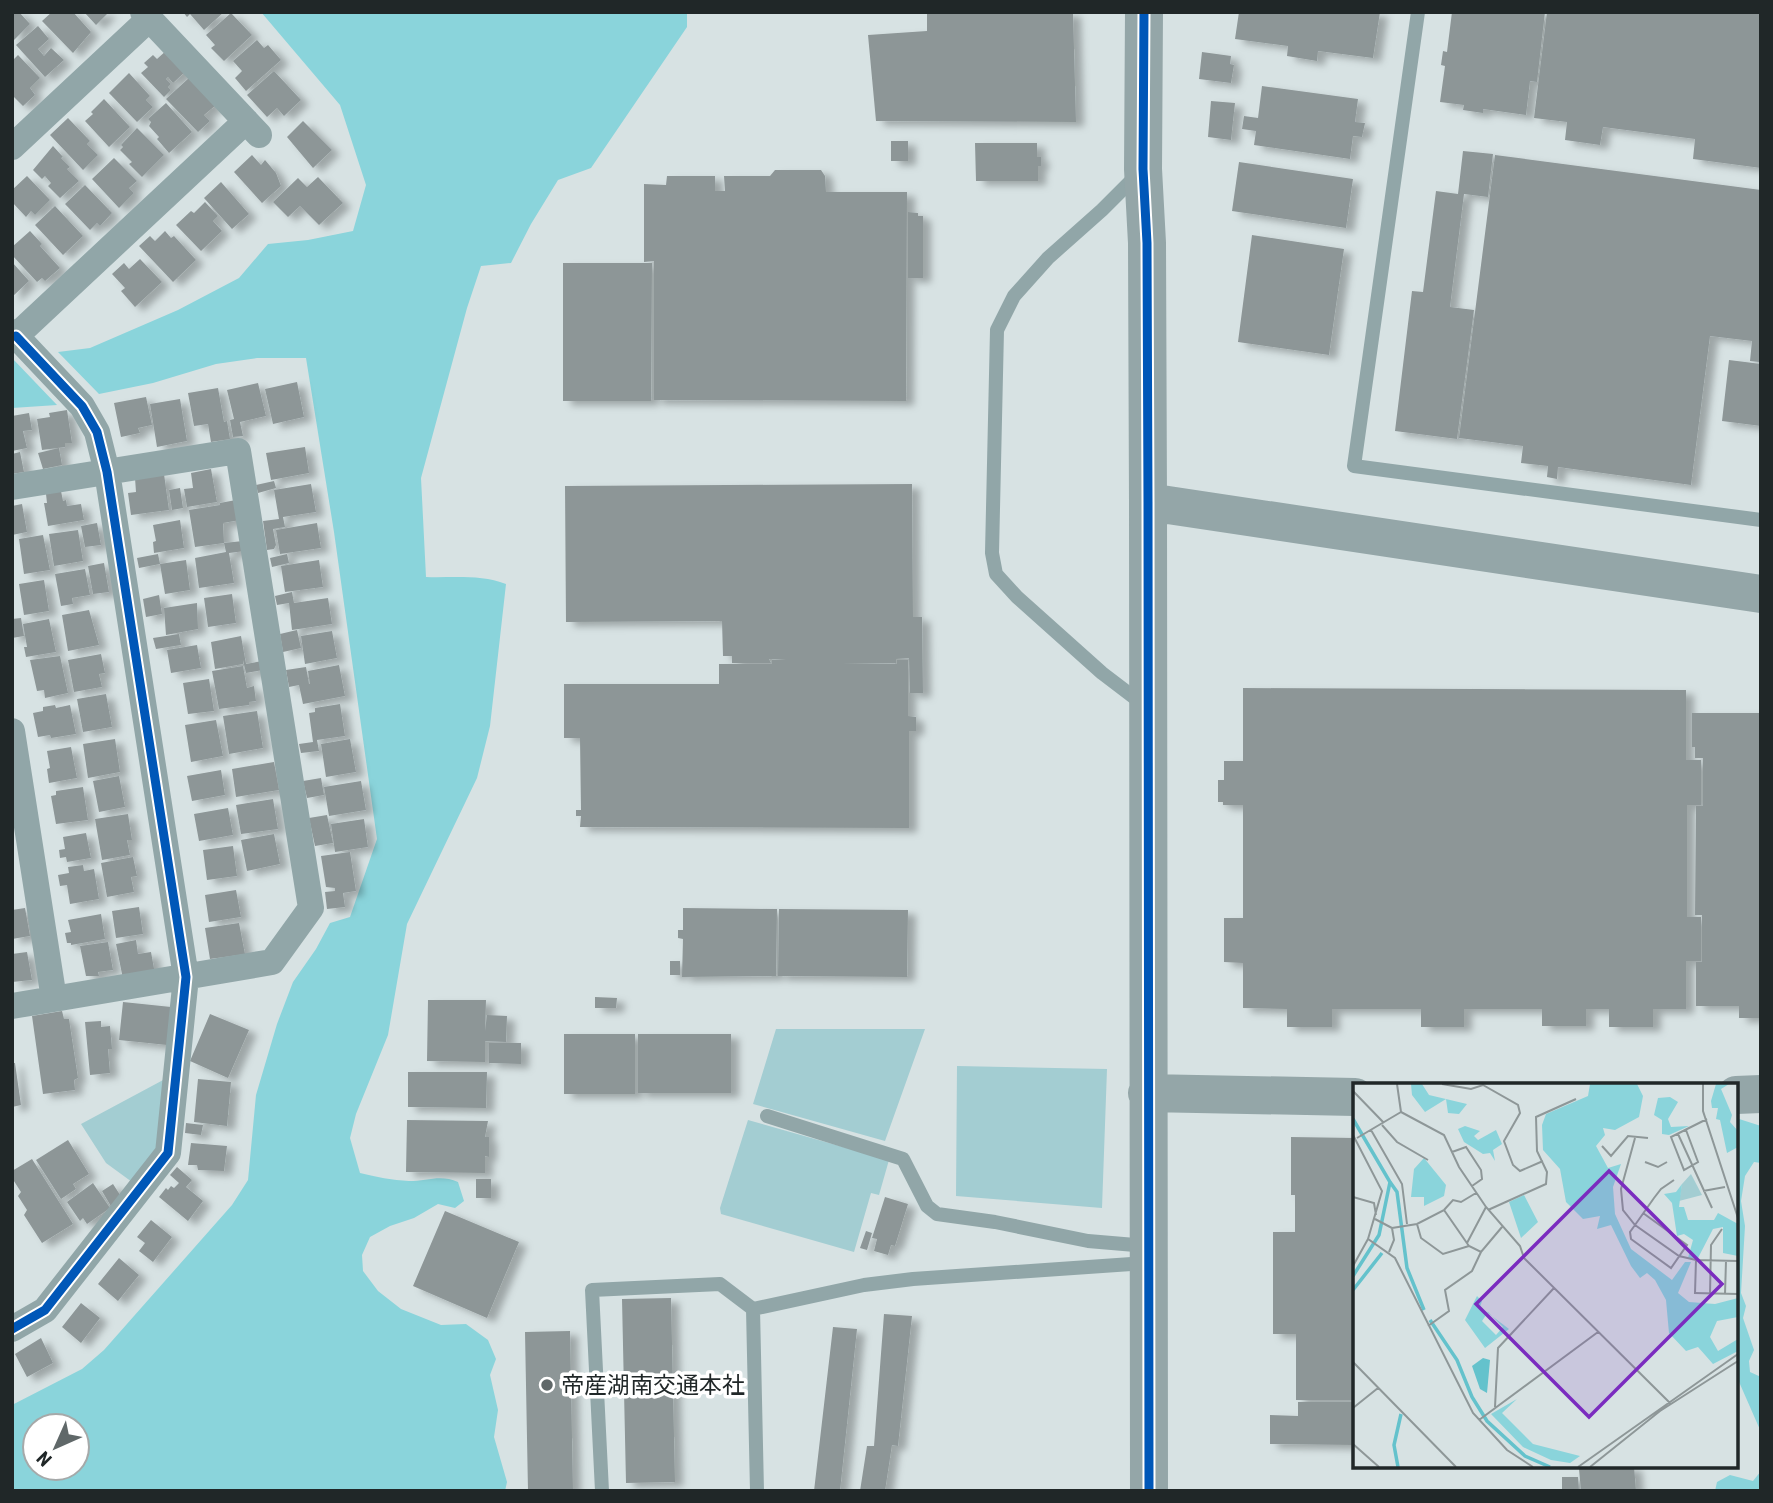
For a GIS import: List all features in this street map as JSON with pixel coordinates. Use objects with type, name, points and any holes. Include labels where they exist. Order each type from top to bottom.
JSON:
[{"type":"street","points":[[1144,12],[1143,169],[1147,243],[1148,502],[1149,1491]]},
{"type":"street","points":[[12,147],[146,15],[252,128],[14,334],[82,406],[97,432],[107,472],[186,977],[168,1153],[45,1310],[12,1329]]},
{"type":"street","points":[[12,487],[237,451],[311,908],[272,962],[12,1006]]},
{"type":"street","points":[[1148,502],[1761,594]]},
{"type":"street","points":[[12,732],[23,869],[54,999]]},
{"type":"street","points":[[1147,1093],[1353,1097]]},
{"type":"street","points":[[1738,1095],[1761,1094]]},
{"type":"lane","points":[[1418,12],[1354,466],[1761,520]]},
{"type":"lane","points":[[1143,169],[1048,258],[1014,296],[997,330],[992,553],[996,575],[1017,597],[1102,673],[1148,708]]},
{"type":"lane","points":[[767,1116],[903,1159],[927,1206],[937,1214],[995,1222],[1148,1255]]},
{"type":"lane","points":[[602,1491],[592,1290],[720,1284],[753,1309],[864,1285],[1148,1255]]},
{"type":"lane","points":[[753,1309],[757,1491]]},
{"type":"shaded area","points":[[261,12],[687,12],[687,27],[591,168],[558,180],[511,263],[481,266],[421,478],[426,577],[476,578],[506,584],[490,726],[477,778],[407,924],[388,1035],[356,1114],[350,1138],[360,1173],[403,1181],[440,1178],[458,1182],[464,1201],[455,1208],[438,1204],[414,1218],[390,1226],[370,1237],[362,1255],[363,1271],[378,1291],[401,1309],[441,1325],[466,1324],[488,1340],[496,1359],[490,1375],[498,1410],[494,1437],[507,1482],[505,1491],[12,1491],[12,1405],[82,1369],[104,1350],[232,1205],[248,1180],[256,1095],[277,1024],[293,982],[330,923],[350,917],[377,839],[334,532],[306,358],[257,358],[216,364],[153,383],[99,394],[58,352],[90,348],[178,310],[239,278],[268,244],[353,231],[366,185],[340,105]]},
{"type":"shaded area","points":[[12,358],[57,405],[12,408]]},
{"type":"shaded area","points":[[776,1029],[925,1029],[885,1141],[753,1104]]},
{"type":"shaded area","points":[[957,1066],[1107,1069],[1102,1208],[956,1196]]},
{"type":"shaded area","points":[[165,1079],[158,1146],[132,1182],[106,1163],[81,1124]]},
{"type":"shaded area","points":[[1738,1119],[1761,1126],[1761,1163],[1754,1162],[1745,1176],[1741,1201],[1745,1226],[1741,1293],[1746,1306],[1743,1318],[1754,1350],[1749,1361],[1750,1372],[1761,1377],[1761,1432],[1738,1380]]},
{"type":"shaded area","points":[[748,1120],[889,1160],[879,1195],[871,1193],[854,1252],[721,1214],[720,1208]]},
{"type":"shaded area","points":[[1761,1471],[1761,1491],[1715,1491],[1717,1482],[1730,1475],[1753,1481]]},
{"type":"building","points":[[12,12],[19,12],[30,24],[12,42]]},
{"type":"building","points":[[52,12],[73,12],[91,32],[73,53],[42,21]]},
{"type":"building","points":[[84,12],[109,12],[96,25]]},
{"type":"building","points":[[183,12],[224,12],[204,30],[190,14],[187,17]]},
{"type":"building","points":[[927,12],[1073,12],[1076,122],[876,121],[868,35],[927,31]]},
{"type":"building","points":[[1239,12],[1380,12],[1373,58],[1318,51],[1317,61],[1287,56],[1288,46],[1235,39]]},
{"type":"building","points":[[1452,12],[1545,12],[1537,82],[1530,81],[1526,115],[1483,109],[1483,113],[1463,110],[1464,105],[1440,102],[1445,66],[1441,65],[1443,51],[1447,52]]},
{"type":"building","points":[[1547,12],[1761,12],[1761,168],[1693,159],[1695,139],[1603,127],[1600,145],[1565,140],[1567,122],[1534,118]]},
{"type":"building","points":[[231,13],[252,35],[224,61],[211,48],[215,45],[206,35]]},
{"type":"building","points":[[38,26],[49,39],[38,49],[44,56],[51,48],[64,60],[45,77],[16,45]]},
{"type":"building","points":[[257,40],[264,48],[268,45],[281,60],[246,91],[235,78],[242,71],[233,61]]},
{"type":"building","points":[[168,49],[187,70],[173,83],[168,77],[166,79],[171,84],[168,87],[171,90],[164,97],[141,73],[148,67],[144,63],[153,55],[157,59]]},
{"type":"building","points":[[1202,52],[1231,56],[1230,64],[1234,65],[1231,83],[1199,79]]},
{"type":"building","points":[[18,55],[40,78],[30,88],[35,95],[23,106],[12,95],[12,61]]},
{"type":"building","points":[[274,71],[301,100],[284,116],[277,108],[267,117],[247,95]]},
{"type":"building","points":[[129,73],[150,96],[146,100],[153,107],[137,122],[109,93]]},
{"type":"building","points":[[190,77],[216,105],[204,115],[210,121],[198,132],[166,99]]},
{"type":"building","points":[[1262,86],[1358,99],[1355,122],[1365,123],[1362,137],[1353,136],[1350,159],[1254,145],[1256,131],[1242,129],[1244,116],[1258,118]]},
{"type":"building","points":[[104,99],[130,127],[109,147],[85,121]]},
{"type":"building","points":[[1211,101],[1235,103],[1231,140],[1208,137]]},
{"type":"building","points":[[166,103],[192,132],[169,153],[157,139],[159,137],[149,126],[151,122],[148,119]]},
{"type":"building","points":[[68,118],[90,141],[87,144],[98,155],[83,170],[50,135]]},
{"type":"building","points":[[303,121],[332,150],[313,168],[287,137]]},
{"type":"building","points":[[137,128],[164,155],[142,177],[120,150],[123,147],[121,145]]},
{"type":"building","points":[[891,141],[908,141],[908,161],[891,161]]},
{"type":"building","points":[[975,143],[1037,143],[1037,157],[1041,157],[1038,181],[976,181]]},
{"type":"building","points":[[53,146],[70,167],[67,169],[79,181],[60,198],[48,186],[51,183],[45,176],[42,179],[33,170]]},
{"type":"building","points":[[1463,151],[1493,154],[1488,197],[1464,194],[1450,307],[1474,310],[1457,439],[1395,431],[1412,291],[1423,292],[1436,191],[1458,194]]},
{"type":"building","points":[[252,155],[261,165],[265,160],[276,173],[281,186],[262,203],[234,172]]},
{"type":"building","points":[[1495,155],[1761,190],[1759,362],[1750,361],[1752,341],[1710,336],[1691,485],[1558,467],[1557,479],[1547,477],[1548,466],[1521,463],[1523,446],[1459,438]]},
{"type":"building","points":[[114,158],[137,181],[129,188],[134,193],[119,208],[92,179]]},
{"type":"building","points":[[1239,162],[1353,179],[1346,228],[1232,211]]},
{"type":"building","points":[[775,170],[821,170],[825,176],[826,192],[907,192],[906,401],[654,400],[654,261],[644,262],[644,184],[666,185],[667,176],[715,176],[715,191],[725,191],[724,176],[770,176]]},
{"type":"building","points":[[27,176],[50,200],[35,215],[31,211],[26,217],[12,202],[12,190]]},
{"type":"building","points":[[318,177],[343,203],[319,225],[300,206],[288,217],[273,202],[298,178],[307,187]]},
{"type":"building","points":[[221,182],[249,214],[232,229],[204,198]]},
{"type":"building","points":[[85,185],[112,213],[100,226],[97,223],[90,230],[65,204]]},
{"type":"building","points":[[205,202],[218,216],[213,221],[222,231],[201,251],[176,225]]},
{"type":"building","points":[[55,206],[83,236],[63,255],[35,225]]},
{"type":"building","points":[[908,212],[923,216],[923,278],[908,278]]},
{"type":"building","points":[[30,231],[60,268],[45,281],[42,278],[37,282],[12,255],[12,247]]},
{"type":"building","points":[[165,231],[171,238],[174,236],[196,260],[173,282],[139,246],[150,236],[155,241]]},
{"type":"building","points":[[1252,235],[1344,249],[1329,355],[1238,342]]},
{"type":"building","points":[[140,259],[162,282],[135,307],[121,291],[125,288],[112,274],[124,263],[129,269]]},
{"type":"building","points":[[12,262],[29,281],[12,297]]},
{"type":"building","points":[[563,263],[652,263],[651,401],[563,401]]},
{"type":"building","points":[[1729,360],[1761,364],[1761,426],[1722,421]]},
{"type":"building","points":[[297,382],[304,417],[273,424],[265,389]]},
{"type":"building","points":[[258,383],[266,416],[240,422],[243,436],[233,437],[230,420],[234,419],[227,390]]},
{"type":"building","points":[[218,388],[230,439],[211,442],[208,424],[194,426],[188,393]]},
{"type":"building","points":[[146,397],[152,425],[138,428],[140,433],[121,437],[114,403]]},
{"type":"building","points":[[180,399],[187,441],[157,447],[150,404]]},
{"type":"building","points":[[67,410],[72,443],[65,443],[65,447],[42,450],[37,419],[50,417],[49,413]]},
{"type":"building","points":[[29,413],[32,430],[23,431],[27,448],[12,451],[12,416]]},
{"type":"building","points":[[305,447],[309,473],[271,480],[266,453]]},
{"type":"building","points":[[59,448],[62,465],[43,469],[38,453]]},
{"type":"building","points":[[20,452],[24,472],[12,474],[12,454]]},
{"type":"building","points":[[211,469],[217,502],[187,507],[184,489],[193,488],[191,473]]},
{"type":"building","points":[[164,474],[169,510],[131,515],[128,493],[136,492],[135,478]]},
{"type":"building","points":[[274,481],[276,488],[258,493],[256,485]]},
{"type":"building","points":[[311,484],[316,512],[283,517],[285,527],[273,529],[276,545],[274,549],[267,550],[263,521],[279,519],[274,490]]},
{"type":"building","points":[[912,484],[913,617],[922,617],[923,693],[910,693],[909,658],[896,659],[896,663],[842,663],[897,664],[897,660],[908,660],[908,716],[916,717],[916,731],[909,731],[909,828],[580,827],[581,816],[576,816],[576,810],[581,810],[580,738],[564,738],[564,684],[719,684],[719,664],[772,664],[772,660],[786,659],[769,659],[771,663],[732,663],[732,656],[723,656],[722,621],[566,622],[565,486]]},
{"type":"building","points":[[180,488],[183,508],[172,510],[169,490]]},
{"type":"building","points":[[61,491],[67,506],[81,504],[84,520],[48,526],[44,503],[47,503],[46,494]]},
{"type":"building","points":[[236,500],[240,520],[223,523],[224,543],[195,547],[189,510]]},
{"type":"building","points":[[22,504],[27,532],[12,535],[12,506]]},
{"type":"building","points":[[180,520],[184,548],[154,553],[153,542],[156,541],[153,525]]},
{"type":"building","points":[[97,523],[101,545],[85,547],[81,526]]},
{"type":"building","points":[[317,523],[321,548],[280,554],[276,530]]},
{"type":"building","points":[[78,530],[83,561],[54,566],[49,534]]},
{"type":"building","points":[[43,535],[50,570],[24,574],[19,539]]},
{"type":"building","points":[[243,541],[245,551],[229,553],[234,583],[199,588],[195,558],[226,552],[224,543]]},
{"type":"building","points":[[158,554],[160,564],[139,568],[137,558]]},
{"type":"building","points":[[287,554],[289,563],[272,567],[270,558]]},
{"type":"building","points":[[186,560],[190,590],[165,594],[160,564]]},
{"type":"building","points":[[319,560],[323,587],[285,592],[281,566]]},
{"type":"building","points":[[104,563],[109,592],[93,594],[88,566]]},
{"type":"building","points":[[85,569],[90,595],[72,598],[73,604],[61,606],[55,574]]},
{"type":"building","points":[[44,580],[49,611],[24,615],[19,584]]},
{"type":"building","points":[[292,592],[294,603],[328,598],[332,624],[292,630],[289,603],[277,605],[275,596]]},
{"type":"building","points":[[232,594],[236,623],[208,627],[204,598]]},
{"type":"building","points":[[159,595],[162,614],[146,617],[143,599]]},
{"type":"building","points":[[197,603],[198,629],[166,635],[164,608]]},
{"type":"building","points":[[89,610],[99,645],[68,651],[62,615]]},
{"type":"building","points":[[21,618],[24,636],[12,638],[12,619]]},
{"type":"building","points":[[49,619],[56,652],[26,657],[23,624]]},
{"type":"building","points":[[297,630],[301,648],[283,652],[280,634]]},
{"type":"building","points":[[332,631],[337,658],[305,664],[301,636]]},
{"type":"building","points":[[179,634],[181,645],[156,649],[153,638]]},
{"type":"building","points":[[241,636],[246,664],[262,661],[263,670],[246,673],[243,660],[243,664],[215,669],[211,642]]},
{"type":"building","points":[[197,645],[201,668],[171,673],[167,650]]},
{"type":"building","points":[[101,654],[105,673],[99,674],[102,687],[74,692],[68,660]]},
{"type":"building","points":[[60,656],[68,693],[45,698],[44,690],[37,691],[30,660]]},
{"type":"building","points":[[339,665],[345,696],[303,704],[299,685],[289,687],[286,670],[306,667],[310,684],[308,671]]},
{"type":"building","points":[[243,666],[247,688],[254,686],[256,701],[249,702],[249,705],[219,709],[212,671]]},
{"type":"building","points":[[209,679],[214,711],[188,714],[183,683]]},
{"type":"building","points":[[1243,688],[1686,690],[1686,760],[1701,760],[1701,805],[1687,805],[1687,917],[1701,917],[1701,961],[1686,961],[1686,1009],[1653,1009],[1653,1027],[1609,1027],[1609,1009],[1586,1009],[1586,1026],[1542,1026],[1542,1009],[1464,1009],[1464,1027],[1421,1027],[1421,1009],[1332,1009],[1332,1027],[1287,1027],[1287,1009],[1243,1008],[1243,963],[1224,962],[1224,918],[1243,918],[1243,805],[1223,805],[1223,802],[1218,802],[1218,780],[1224,780],[1224,761],[1243,761]]},
{"type":"building","points":[[106,694],[112,727],[83,732],[77,699]]},
{"type":"building","points":[[340,704],[345,736],[317,740],[319,751],[301,753],[299,744],[313,742],[309,713],[315,712],[315,708]]},
{"type":"building","points":[[55,705],[56,708],[70,705],[76,734],[38,737],[33,713],[43,711],[43,707]]},
{"type":"building","points":[[257,711],[263,748],[229,754],[223,716]]},
{"type":"building","points":[[1692,713],[1761,713],[1760,1018],[1739,1018],[1739,1006],[1696,1006],[1696,962],[1702,962],[1702,915],[1695,915],[1696,806],[1703,806],[1703,758],[1695,758],[1695,747],[1692,747]]},
{"type":"building","points":[[216,720],[223,756],[191,762],[185,725]]},
{"type":"building","points":[[115,739],[120,772],[88,778],[83,744]]},
{"type":"building","points":[[350,739],[356,772],[326,777],[321,744]]},
{"type":"building","points":[[71,747],[77,778],[49,783],[47,751]]},
{"type":"building","points":[[274,762],[279,790],[236,797],[232,769]]},
{"type":"building","points":[[221,770],[225,795],[192,801],[187,776]]},
{"type":"building","points":[[119,776],[125,807],[99,812],[93,781]]},
{"type":"building","points":[[321,778],[324,795],[307,798],[303,781]]},
{"type":"building","points":[[361,781],[366,810],[329,816],[324,787]]},
{"type":"building","points":[[83,787],[88,820],[56,824],[51,796],[56,795],[56,791]]},
{"type":"building","points":[[273,799],[278,829],[241,834],[236,805]]},
{"type":"building","points":[[228,808],[233,835],[199,841],[194,814]]},
{"type":"building","points":[[128,814],[132,840],[127,840],[130,855],[102,860],[95,819]]},
{"type":"building","points":[[327,815],[333,843],[315,846],[309,818]]},
{"type":"building","points":[[364,819],[368,847],[335,852],[331,824]]},
{"type":"building","points":[[86,833],[91,858],[67,862],[66,857],[60,858],[59,850],[65,849],[63,837]]},
{"type":"building","points":[[274,834],[280,864],[247,871],[241,840]]},
{"type":"building","points":[[233,846],[237,876],[207,880],[203,850]]},
{"type":"building","points":[[350,852],[356,891],[343,893],[345,907],[327,909],[325,892],[335,891],[335,888],[326,887],[321,856]]},
{"type":"building","points":[[133,857],[137,876],[131,877],[134,892],[107,897],[101,863]]},
{"type":"building","points":[[83,865],[84,871],[94,869],[99,899],[70,904],[67,885],[60,886],[58,875],[69,873],[68,867]]},
{"type":"building","points":[[236,890],[241,917],[209,922],[205,895]]},
{"type":"building","points":[[139,907],[143,934],[116,938],[112,911]]},
{"type":"building","points":[[25,908],[30,936],[12,939],[12,910]]},
{"type":"building","points":[[683,908],[777,909],[776,976],[682,977],[683,939],[678,938],[678,930],[683,930]]},
{"type":"building","points":[[779,909],[908,910],[907,977],[778,976]]},
{"type":"building","points":[[101,914],[105,939],[71,945],[67,943],[65,933],[71,932],[68,920]]},
{"type":"building","points":[[239,923],[245,954],[210,959],[205,928]]},
{"type":"building","points":[[136,940],[138,954],[151,952],[155,974],[123,979],[116,944]]},
{"type":"building","points":[[108,942],[113,970],[98,972],[99,976],[86,976],[80,946]]},
{"type":"building","points":[[27,952],[32,980],[12,982],[12,954]]},
{"type":"building","points":[[670,961],[680,961],[680,975],[670,975]]},
{"type":"building","points":[[595,997],[617,998],[616,1008],[595,1008]]},
{"type":"building","points":[[428,1000],[486,1000],[485,1031],[487,1015],[507,1016],[506,1042],[485,1041],[485,1062],[427,1061]]},
{"type":"building","points":[[123,1002],[171,1007],[167,1045],[119,1040]]},
{"type":"building","points":[[62,1011],[64,1019],[69,1019],[78,1078],[74,1080],[75,1090],[43,1094],[32,1016]]},
{"type":"building","points":[[210,1014],[249,1030],[228,1078],[190,1061]]},
{"type":"building","points":[[101,1021],[101,1027],[110,1026],[110,1073],[90,1075],[85,1022]]},
{"type":"building","points":[[564,1034],[635,1034],[635,1094],[564,1094]]},
{"type":"building","points":[[638,1034],[731,1034],[731,1093],[638,1093]]},
{"type":"building","points":[[489,1043],[521,1043],[521,1064],[489,1063]]},
{"type":"building","points":[[12,1063],[15,1063],[21,1105],[12,1107]]},
{"type":"building","points":[[408,1072],[487,1072],[486,1108],[408,1107]]},
{"type":"building","points":[[198,1079],[231,1082],[227,1126],[194,1122]]},
{"type":"building","points":[[407,1120],[488,1121],[485,1137],[489,1137],[489,1157],[485,1156],[485,1173],[406,1172]]},
{"type":"building","points":[[186,1123],[203,1125],[201,1135],[185,1133]]},
{"type":"building","points":[[1291,1137],[1353,1138],[1353,1400],[1296,1400],[1296,1334],[1273,1334],[1273,1232],[1295,1232],[1295,1195],[1291,1195]]},
{"type":"building","points":[[68,1140],[89,1174],[73,1184],[76,1189],[61,1199],[36,1160]]},
{"type":"building","points":[[191,1143],[227,1146],[224,1171],[198,1170],[197,1165],[188,1165]]},
{"type":"building","points":[[32,1159],[73,1224],[42,1243],[24,1215],[27,1210],[18,1196],[21,1192],[12,1178],[12,1171]]},
{"type":"building","points":[[177,1167],[192,1180],[186,1187],[203,1201],[188,1221],[159,1197],[166,1188],[174,1188],[179,1183],[170,1175]]},
{"type":"building","points":[[476,1179],[491,1179],[491,1198],[476,1198]]},
{"type":"building","points":[[93,1183],[110,1208],[87,1224],[83,1218],[80,1221],[67,1202]]},
{"type":"building","points":[[113,1184],[124,1201],[112,1208],[102,1191]]},
{"type":"building","points":[[885,1197],[908,1204],[895,1246],[891,1245],[888,1255],[874,1251],[877,1239],[872,1238]]},
{"type":"building","points":[[445,1211],[519,1242],[487,1318],[413,1286]]},
{"type":"building","points":[[151,1220],[172,1237],[153,1262],[139,1251],[145,1243],[137,1237]]},
{"type":"building","points":[[866,1231],[872,1233],[867,1250],[860,1248]]},
{"type":"building","points":[[119,1258],[139,1275],[118,1301],[98,1284]]},
{"type":"building","points":[[671,1298],[675,1482],[626,1483],[622,1299]]},
{"type":"building","points":[[81,1303],[100,1318],[81,1343],[62,1327]]},
{"type":"building","points":[[884,1314],[912,1316],[898,1446],[892,1445],[885,1491],[860,1491],[867,1446],[874,1446]]},
{"type":"building","points":[[833,1327],[857,1329],[840,1491],[814,1491]]},
{"type":"building","points":[[570,1331],[573,1491],[528,1491],[525,1332]]},
{"type":"building","points":[[41,1338],[53,1363],[27,1377],[15,1354]]},
{"type":"building","points":[[1298,1402],[1353,1402],[1353,1445],[1270,1444],[1270,1415],[1298,1416]]},
{"type":"building","points":[[1634,1468],[1636,1491],[1581,1491],[1579,1469]]},
{"type":"building","points":[[1562,1477],[1578,1477],[1579,1491],[1562,1491]]},
{"type":"cycle path","points":[[1144,12],[1143,169],[1147,243],[1148,502],[1149,1491]]},
{"type":"cycle path","points":[[12,1329],[45,1310],[168,1153],[186,977],[107,472],[97,432],[82,406],[16,336]]},
{"type":"place","name":"帝産湖南交通本社","points":[[547,1385]]}]
